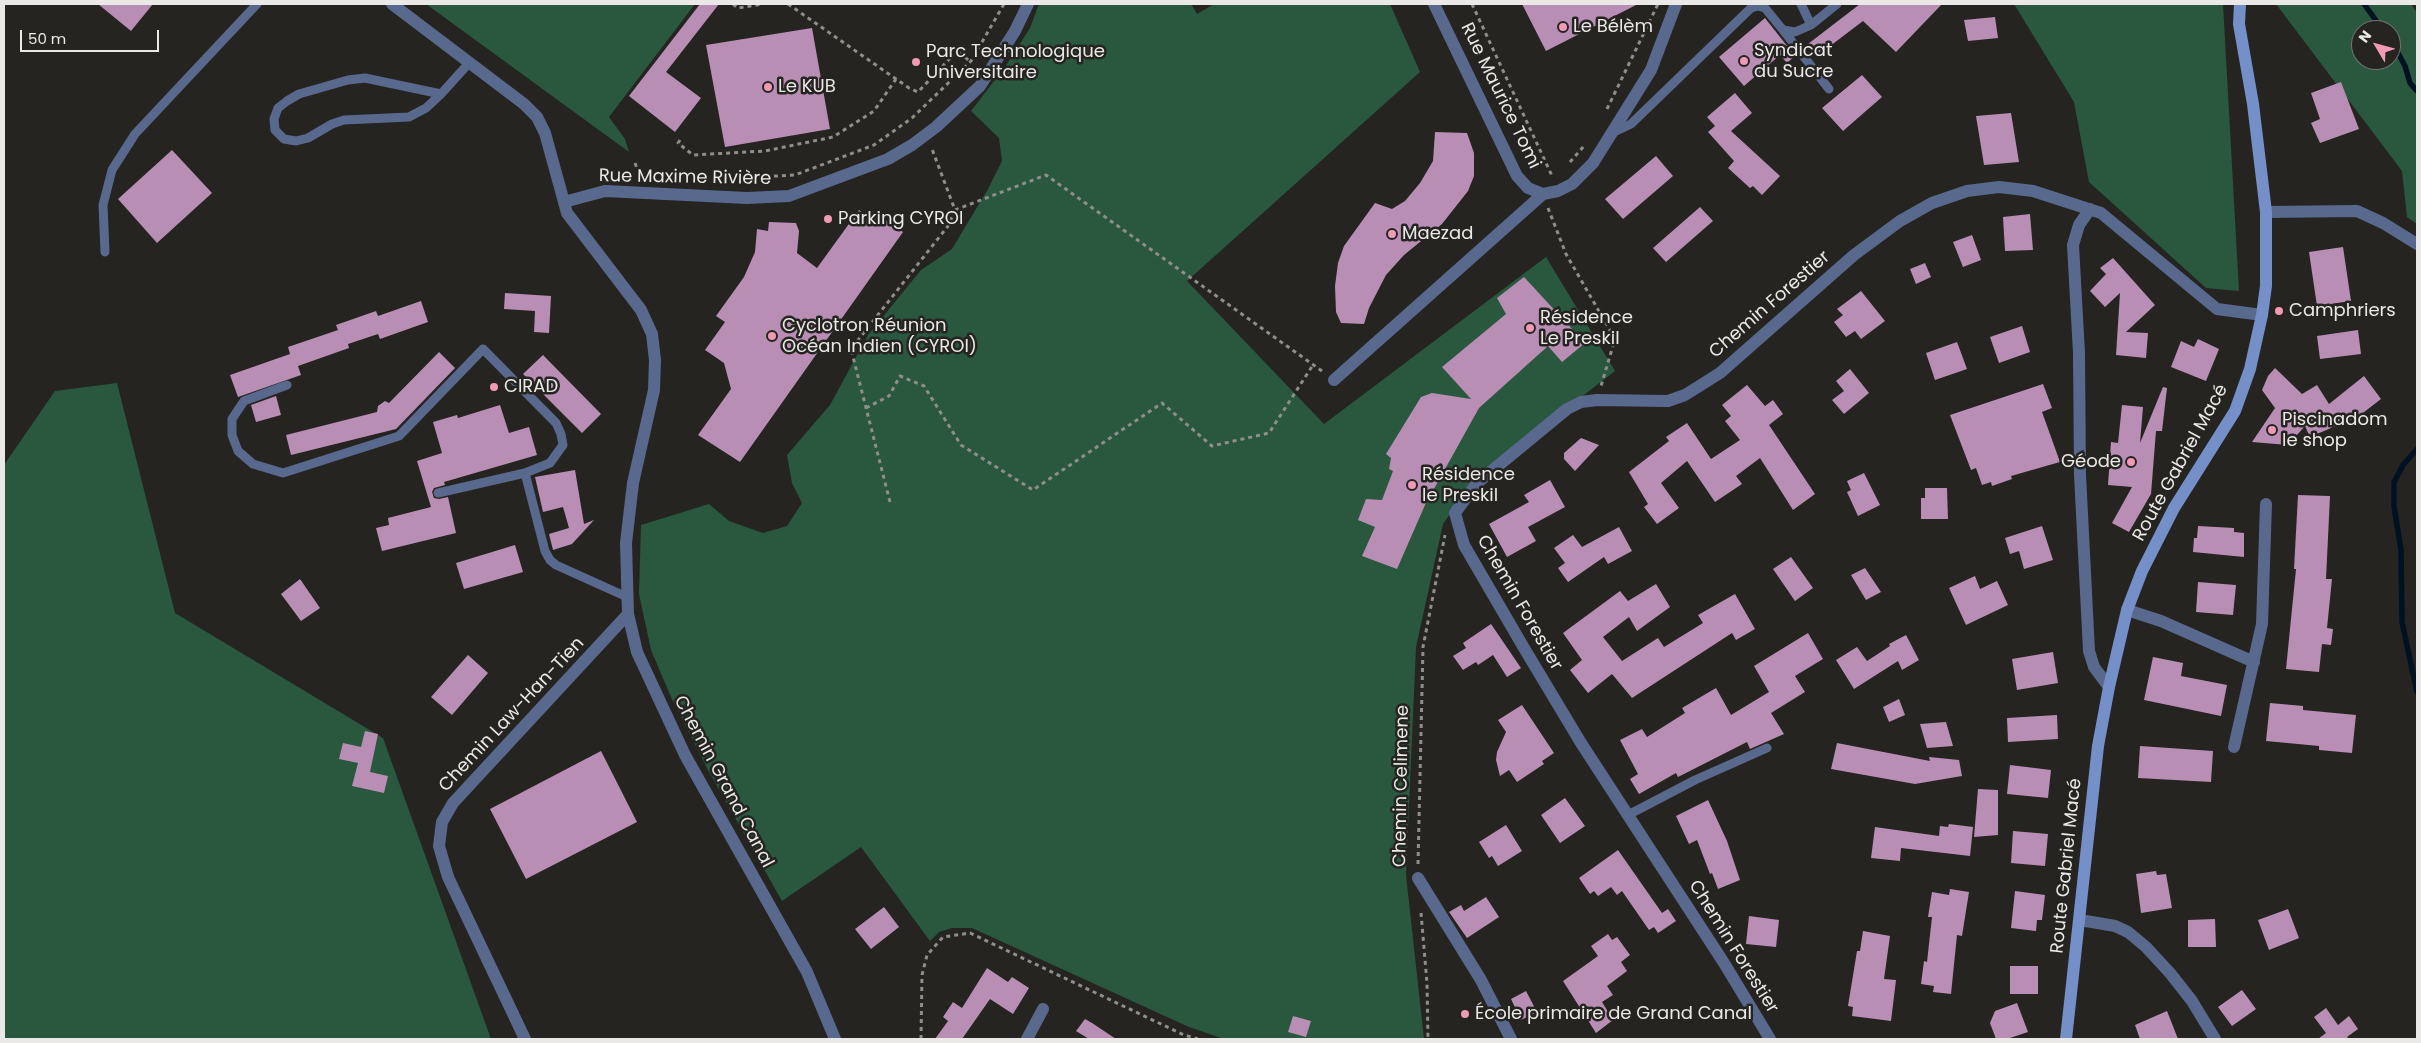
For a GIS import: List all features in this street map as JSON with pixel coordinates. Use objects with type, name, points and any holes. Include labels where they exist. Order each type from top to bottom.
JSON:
[{"type":"main road","name":"Route Gabriel Macé","points":[[2066,1039],[2080,920],[2088,823],[2098,746],[2109,687],[2127,610],[2142,571],[2174,508],[2235,411],[2250,369],[2262,316],[2266,286],[2266,212],[2253,104],[2238,24],[2240,4]]},
{"type":"street","name":"Chemin Grand Canal","points":[[392,4],[524,104],[537,117],[545,133],[567,213],[641,310],[652,334],[655,360],[654,390],[633,483],[626,543],[628,614],[637,652],[685,755],[807,972],[835,1039]]},
{"type":"street","name":"Rue Maxime Rivière","points":[[564,202],[604,191],[747,198],[790,196],[888,159],[912,145],[958,108],[988,74],[1015,31],[1028,4]]},
{"type":"street","points":[[1334,380],[1543,194],[1558,191],[1572,184],[1593,163],[1651,70],[1676,4]]},
{"type":"street","name":"Rue Maurice Tomi","points":[[1438,5],[1517,176],[1528,188],[1543,194]]},
{"type":"street","name":"Chemin Forestier","points":[[1770,1039],[1724,963],[1572,727],[1464,545],[1455,513],[1477,483],[1567,409],[1581,402],[1597,400],[1668,401],[1685,396],[1720,373],[1854,255],[1900,221],[1932,203],[1967,191],[1999,187],[2033,191],[2101,213],[2115,222],[2217,309],[2262,316]]},
{"type":"street","points":[[2090,209],[2079,225],[2073,245],[2079,352],[2080,475],[2089,651],[2094,667],[2109,687]]},
{"type":"street","points":[[2266,212],[2344,209],[2357,211],[2383,223],[2417,244]]},
{"type":"street","points":[[2234,747],[2262,624],[2266,504]]},
{"type":"street","points":[[2127,610],[2161,621],[2254,662]]},
{"type":"street","name":"Chemin Law-Han-Tien","points":[[525,1039],[448,877],[438,846],[442,822],[453,803],[628,614]]},
{"type":"street","name":"Chemin Celimene","points":[[1418,878],[1481,980],[1511,1039]]},
{"type":"street","points":[[2080,920],[2115,926],[2128,932],[2146,947],[2192,1001],[2214,1039]]},
{"type":"street","points":[[1027,1039],[1043,1009]]},
{"type":"lane","points":[[105,252],[103,205],[112,170],[135,134],[257,4]]},
{"type":"lane","points":[[1801,4],[1811,25]]},
{"type":"lane","points":[[1783,30],[1795,32],[1811,25],[1837,4]]},
{"type":"lane","points":[[1614,132],[1631,124],[1750,8],[1758,6],[1765,8],[1829,88]]},
{"type":"lane","points":[[441,94],[364,78],[348,80],[299,94],[287,101],[278,108],[274,119],[275,130],[284,139],[296,141],[308,138],[344,120],[409,116],[426,108],[441,94],[469,63]]},
{"type":"lane","points":[[287,385],[244,401],[232,419],[232,435],[238,451],[253,464],[283,473],[399,436],[484,349],[556,423],[563,445],[550,463],[525,473],[438,493]]},
{"type":"lane","points":[[525,473],[550,560],[556,565],[627,597]]},
{"type":"lane","points":[[1628,816],[1695,780],[1767,748]]},
{"type":"path","points":[[733,4],[738,8],[763,4]]},
{"type":"path","points":[[788,4],[896,79],[918,92],[957,51],[988,74]]},
{"type":"path","points":[[712,179],[795,175],[874,145],[912,118],[970,62],[1004,4]]},
{"type":"path","points":[[1472,4],[1554,181],[1559,174]]},
{"type":"path","points":[[1606,111],[1657,6]]},
{"type":"path","points":[[680,140],[678,144],[693,155],[765,151],[833,137],[874,111],[896,79]]},
{"type":"path","points":[[890,502],[851,349],[948,226],[954,210],[927,134]]},
{"type":"path","points":[[1565,168],[1588,142]]},
{"type":"path","points":[[635,162],[639,174],[664,177]]},
{"type":"path","points":[[954,210],[1046,175],[1334,380]]},
{"type":"path","points":[[1543,194],[1566,254],[1615,339],[1597,400]]},
{"type":"path","points":[[866,408],[889,396],[900,376],[924,386],[961,444],[1033,490],[1162,403],[1212,446],[1268,433],[1313,365]]},
{"type":"path","name":"Chemin Celimene","points":[[1418,878],[1423,647],[1441,548],[1451,516],[1455,513]]},
{"type":"path","points":[[1421,906],[1427,983],[1428,1039]]},
{"type":"path","points":[[921,1039],[922,975],[927,955],[943,937],[970,933],[1184,1035],[1198,1039]]},
{"type":"green space","points":[[426,4],[695,4],[609,117],[625,139],[629,152]]},
{"type":"green space","points":[[1039,4],[1191,4],[1197,14],[1214,4],[1390,4],[1420,72],[1187,281],[1324,424],[1546,257],[1615,371],[1473,481],[1443,524],[1416,647],[1406,875],[1424,1039],[1224,1039],[1189,1027],[972,928],[952,928],[939,932],[930,941],[861,847],[782,901],[708,770],[671,697],[651,650],[639,594],[641,525],[709,504],[729,521],[763,533],[787,526],[802,503],[792,483],[787,455],[830,405],[868,335],[921,270],[952,249],[988,189],[1002,161],[999,138],[971,111],[1005,67],[1030,28]]},
{"type":"green space","points":[[2014,4],[2223,4],[2239,291],[2206,288],[2089,182],[2074,102]]},
{"type":"green space","points":[[2276,4],[2411,4],[2417,13],[2417,224],[2407,217],[2402,171]]},
{"type":"green space","points":[[117,383],[175,613],[383,738],[491,1039],[4,1039],[4,465],[55,391]]},
{"type":"building","points":[[98,4],[153,4],[131,31]]},
{"type":"building","points":[[700,4],[719,4],[666,72],[701,98],[675,132],[629,96]]},
{"type":"building","name":"Le Bélèm","points":[[1522,4],[1638,4],[1546,51]]},
{"type":"building","points":[[1860,4],[1942,4],[1896,52],[1863,21],[1817,56],[1808,44]]},
{"type":"building","points":[[1995,17],[1998,38],[1968,41],[1964,20]]},
{"type":"building","points":[[1765,18],[1795,56],[1787,63],[1780,55],[1744,86],[1719,57]]},
{"type":"building","name":"Le KUB","points":[[812,28],[830,129],[725,147],[706,45]]},
{"type":"building","points":[[1862,75],[1882,97],[1843,131],[1822,108]]},
{"type":"building","points":[[2341,82],[2359,129],[2320,143],[2311,123],[2320,119],[2311,93]]},
{"type":"building","points":[[1735,93],[1752,113],[1731,131],[1780,176],[1762,195],[1753,186],[1750,188],[1728,168],[1734,161],[1708,132],[1715,126],[1707,117]]},
{"type":"building","points":[[2011,113],[2019,162],[1984,165],[1976,116]]},
{"type":"building","name":"Maezad","points":[[1435,132],[1467,133],[1474,153],[1474,176],[1468,191],[1442,224],[1404,255],[1386,275],[1369,308],[1364,324],[1341,323],[1336,312],[1335,286],[1338,263],[1344,246],[1375,203],[1392,209],[1405,201],[1420,183],[1433,161]]},
{"type":"building","points":[[172,150],[212,193],[157,243],[118,199]]},
{"type":"building","points":[[1656,156],[1673,176],[1623,219],[1605,199]]},
{"type":"building","points":[[1700,207],[1713,221],[1666,262],[1653,248]]},
{"type":"building","name":"Cyclotron Réunion Océan Indien (CYROI)","points":[[859,210],[867,216],[871,210],[903,232],[740,462],[698,435],[731,389],[724,363],[705,350],[725,322],[716,316],[744,277],[755,252],[757,229],[768,231],[769,222],[796,223],[799,231],[797,253],[817,268]]},
{"type":"building","points":[[2030,214],[2033,250],[2005,251],[2003,217]]},
{"type":"building","points":[[1972,235],[1981,260],[1963,267],[1953,242]]},
{"type":"building","points":[[2343,247],[2351,301],[2317,306],[2309,252]]},
{"type":"building","points":[[2113,258],[2155,305],[2126,332],[2148,333],[2146,358],[2116,355],[2120,293],[2105,307],[2090,291],[2106,274],[2100,268]]},
{"type":"building","points":[[1925,263],[1931,277],[1916,284],[1910,269]]},
{"type":"building","points":[[1524,277],[1585,343],[1562,362],[1548,346],[1479,408],[1425,505],[1397,569],[1362,556],[1375,527],[1358,520],[1366,499],[1382,500],[1393,471],[1389,469],[1391,458],[1386,454],[1421,397],[1432,393],[1471,399],[1442,367],[1506,314],[1497,298]]},
{"type":"building","points":[[1861,291],[1885,321],[1861,339],[1855,331],[1846,337],[1834,322],[1843,315],[1837,309]]},
{"type":"building","points":[[505,293],[551,296],[549,333],[534,332],[535,311],[504,309]]},
{"type":"building","points":[[421,301],[428,322],[380,339],[378,334],[348,344],[349,348],[298,366],[301,375],[238,397],[230,375],[290,354],[288,347],[338,330],[336,325],[376,311],[378,316]]},
{"type":"building","points":[[2022,326],[2030,352],[1999,363],[1990,337]]},
{"type":"building","points":[[2358,330],[2361,354],[2320,359],[2317,336]]},
{"type":"building","points":[[2198,339],[2219,349],[2206,381],[2171,367],[2181,341],[2194,347]]},
{"type":"building","points":[[1957,342],[1967,369],[1935,380],[1926,353]]},
{"type":"building","points":[[439,352],[455,368],[396,429],[291,455],[286,435],[377,412],[378,406],[385,401],[389,403]]},
{"type":"building","points":[[543,355],[601,414],[582,433],[523,374]]},
{"type":"building","points":[[2275,368],[2302,394],[2317,385],[2329,404],[2364,376],[2381,399],[2359,416],[2310,437],[2305,426],[2288,445],[2252,442],[2275,408],[2262,390],[2268,376]]},
{"type":"building","points":[[1850,369],[1869,393],[1844,414],[1832,400],[1844,391],[1836,381]]},
{"type":"building","points":[[2043,384],[2052,408],[2042,412],[2060,462],[2011,476],[2012,479],[1992,486],[1991,482],[1982,485],[1976,468],[1971,470],[1950,415]]},
{"type":"building","points":[[1747,385],[1765,406],[1773,400],[1783,414],[1769,425],[1815,494],[1793,510],[1760,458],[1736,476],[1742,484],[1715,502],[1687,461],[1661,483],[1679,508],[1657,524],[1644,507],[1648,504],[1629,472],[1669,441],[1666,437],[1687,423],[1711,459],[1740,440],[1725,421],[1731,416],[1722,405]]},
{"type":"building","points":[[2163,387],[2167,388],[2162,431],[2156,431],[2151,494],[2129,532],[2112,523],[2132,487],[2108,485],[2111,442],[2118,443],[2122,405],[2143,407],[2140,443]]},
{"type":"building","points":[[276,396],[281,415],[256,422],[251,405]]},
{"type":"building","points":[[500,405],[509,433],[529,427],[537,455],[444,482],[445,485],[434,488],[432,492],[434,498],[448,497],[456,533],[382,551],[376,528],[389,525],[388,518],[431,507],[417,461],[442,453],[433,422],[457,415],[458,418]]},
{"type":"building","points":[[1581,438],[1599,445],[1575,471],[1564,459],[1564,453]]},
{"type":"building","points":[[575,470],[584,524],[594,520],[572,544],[553,550],[549,534],[569,528],[563,507],[543,512],[535,477]]},
{"type":"building","points":[[1864,473],[1880,505],[1858,516],[1847,492],[1851,490],[1847,481]]},
{"type":"building","points":[[1550,480],[1565,507],[1528,527],[1536,541],[1507,557],[1489,524],[1529,502],[1524,495]]},
{"type":"building","points":[[1925,488],[1947,488],[1948,519],[1921,519],[1921,498],[1925,498]]},
{"type":"building","points":[[2298,495],[2330,496],[2326,579],[2332,579],[2327,628],[2333,629],[2331,645],[2322,644],[2319,672],[2286,669],[2296,569],[2294,569]]},
{"type":"building","points":[[2042,526],[2053,560],[2024,569],[2019,551],[2010,554],[2005,538]]},
{"type":"building","points":[[2198,526],[2234,528],[2234,532],[2244,533],[2244,557],[2193,552],[2194,538],[2197,538]]},
{"type":"building","points":[[1619,527],[1632,551],[1608,564],[1604,557],[1568,582],[1558,568],[1565,563],[1554,548],[1573,535],[1582,547]]},
{"type":"building","points":[[515,545],[523,572],[464,589],[456,563]]},
{"type":"building","points":[[1791,557],[1813,588],[1795,601],[1773,569]]},
{"type":"building","points":[[1865,568],[1881,592],[1866,600],[1851,575]]},
{"type":"building","points":[[1975,576],[1980,589],[1997,581],[2008,605],[1966,625],[1949,588]]},
{"type":"building","points":[[300,579],[320,608],[301,621],[281,594]]},
{"type":"building","points":[[2198,582],[2236,585],[2233,615],[2196,612]]},
{"type":"building","points":[[1656,584],[1670,607],[1637,631],[1629,617],[1603,637],[1622,661],[1658,638],[1664,647],[1703,623],[1698,615],[1735,594],[1755,629],[1736,640],[1732,633],[1632,698],[1612,674],[1588,693],[1570,670],[1582,660],[1563,633],[1620,591],[1628,601]]},
{"type":"building","points":[[1491,624],[1521,668],[1507,677],[1493,655],[1478,665],[1476,662],[1463,670],[1453,656],[1466,648],[1463,643]]},
{"type":"building","points":[[1808,633],[1823,659],[1795,676],[1805,692],[1771,713],[1784,734],[1750,749],[1747,742],[1678,777],[1676,773],[1639,794],[1630,779],[1638,774],[1620,740],[1642,729],[1647,737],[1685,713],[1682,708],[1716,688],[1731,715],[1769,692],[1754,666]]},
{"type":"building","points":[[1906,635],[1919,660],[1902,670],[1898,661],[1854,689],[1836,660],[1857,647],[1867,661],[1890,646],[1889,644]]},
{"type":"building","points":[[2053,652],[2058,683],[2017,690],[2012,659]]},
{"type":"building","points":[[468,655],[488,673],[452,715],[431,697]]},
{"type":"building","points":[[2153,657],[2183,663],[2181,676],[2227,685],[2221,716],[2144,700]]},
{"type":"building","points":[[1899,699],[1905,715],[1889,722],[1883,707]]},
{"type":"building","points":[[2270,703],[2303,706],[2303,710],[2356,715],[2352,753],[2319,750],[2319,746],[2266,741]]},
{"type":"building","points":[[1522,705],[1554,753],[1542,761],[1544,764],[1517,782],[1509,770],[1500,776],[1496,760],[1497,752],[1506,732],[1498,720]]},
{"type":"building","points":[[2057,715],[2058,739],[2008,742],[2007,718]]},
{"type":"building","points":[[1946,722],[1953,746],[1927,748],[1920,724]]},
{"type":"building","points":[[365,731],[378,734],[370,772],[388,776],[384,793],[352,786],[358,763],[339,759],[343,743],[361,747]]},
{"type":"building","points":[[1837,743],[1930,761],[1929,757],[1959,760],[1962,776],[1915,784],[1831,769]]},
{"type":"building","points":[[2140,746],[2213,751],[2211,782],[2138,778]]},
{"type":"building","points":[[601,751],[637,822],[526,879],[490,809]]},
{"type":"building","points":[[2010,765],[2051,770],[2048,798],[2007,794]]},
{"type":"building","points":[[1978,789],[1998,790],[1998,835],[1974,837]]},
{"type":"building","points":[[1565,798],[1585,826],[1560,843],[1541,815]]},
{"type":"building","points":[[1708,800],[1727,841],[1740,880],[1718,889],[1697,840],[1689,844],[1676,816]]},
{"type":"building","points":[[1949,824],[1973,827],[1970,856],[1901,848],[1900,861],[1871,858],[1875,827],[1939,836],[1940,826],[1948,827]]},
{"type":"building","points":[[1506,825],[1522,851],[1498,866],[1492,856],[1489,858],[1479,842]]},
{"type":"building","points":[[2013,831],[2048,834],[2045,866],[2011,863]]},
{"type":"building","points":[[1618,850],[1662,913],[1668,909],[1676,921],[1658,933],[1654,927],[1649,930],[1622,891],[1617,895],[1611,887],[1598,896],[1594,891],[1590,894],[1579,878]]},
{"type":"building","points":[[2156,871],[2157,875],[2166,874],[2172,908],[2141,913],[2136,874]]},
{"type":"building","points":[[1950,889],[1969,892],[1962,936],[1957,935],[1951,994],[1933,992],[1934,986],[1921,984],[1924,961],[1927,962],[1932,917],[1928,917],[1932,892],[1949,895]]},
{"type":"building","points":[[2015,891],[2045,895],[2042,920],[2037,920],[2036,931],[2011,928]]},
{"type":"building","points":[[1486,897],[1499,917],[1467,938],[1449,912],[1461,905],[1464,911]]},
{"type":"building","points":[[884,907],[899,927],[871,949],[855,929]]},
{"type":"building","points":[[2288,909],[2299,938],[2269,950],[2258,920]]},
{"type":"building","points":[[1749,916],[1779,920],[1776,947],[1746,944]]},
{"type":"building","points":[[2215,919],[2216,947],[2188,947],[2188,920]]},
{"type":"building","points":[[1863,931],[1890,936],[1884,979],[1896,980],[1891,1021],[1852,1016],[1853,1007],[1848,1006],[1857,951],[1860,951]]},
{"type":"building","points":[[1608,934],[1612,940],[1617,937],[1630,955],[1621,962],[1627,971],[1607,986],[1613,995],[1602,1002],[1613,1020],[1596,1033],[1563,981],[1598,956],[1591,946]]},
{"type":"building","points":[[2010,966],[2038,966],[2038,994],[2010,994]]},
{"type":"building","points":[[987,968],[1008,982],[1012,977],[1029,988],[1013,1014],[990,999],[962,1039],[935,1039],[948,1021],[943,1017],[953,1002],[962,1008]]},
{"type":"building","points":[[2242,990],[2256,1009],[2232,1026],[2218,1007]]},
{"type":"building","points":[[1526,991],[1537,1012],[1521,1020],[1511,999]]},
{"type":"building","points":[[2017,1003],[2028,1032],[2007,1039],[1996,1039],[1990,1023],[1995,1011]]},
{"type":"building","points":[[2326,1008],[2338,1025],[2349,1016],[2358,1029],[2347,1037],[2349,1039],[2318,1039],[2326,1033],[2314,1017]]},
{"type":"building","points":[[2167,1011],[2178,1039],[2140,1039],[2135,1025]]},
{"type":"building","points":[[1293,1016],[1311,1021],[1306,1037],[1288,1032]]},
{"type":"building","points":[[1085,1019],[1116,1039],[1089,1039],[1076,1031]]},
{"type":"waterway","points":[[2364,4],[2376,20]]},
{"type":"waterway","points":[[2401,59],[2410,83],[2417,91]]},
{"type":"waterway","points":[[2417,449],[2403,465],[2394,482],[2394,506],[2401,550],[2402,622],[2417,692]]},
{"type":"place","name":"Le Bélèm","points":[[1563,27]]},
{"type":"place","name":"Syndicat du Sucre","points":[[1744,61]]},
{"type":"place","name":"Parc Technologique Universitaire","points":[[916,62]]},
{"type":"place","name":"Le KUB","points":[[768,87]]},
{"type":"place","name":"Parking CYROI","points":[[828,219]]},
{"type":"place","name":"Maezad","points":[[1392,234]]},
{"type":"place","name":"Camphriers","points":[[2279,311]]},
{"type":"place","name":"Résidence Le Preskil","points":[[1530,328]]},
{"type":"place","name":"Cyclotron Réunion Océan Indien (CYROI)","points":[[772,336]]},
{"type":"place","name":"CIRAD","points":[[494,387]]},
{"type":"place","name":"Piscinadom le shop","points":[[2272,430]]},
{"type":"place","name":"Géode","points":[[2131,462]]},
{"type":"place","name":"Résidence le Preskil","points":[[1412,485]]},
{"type":"place","name":"École primaire de Grand Canal","points":[[1465,1014]]}]
